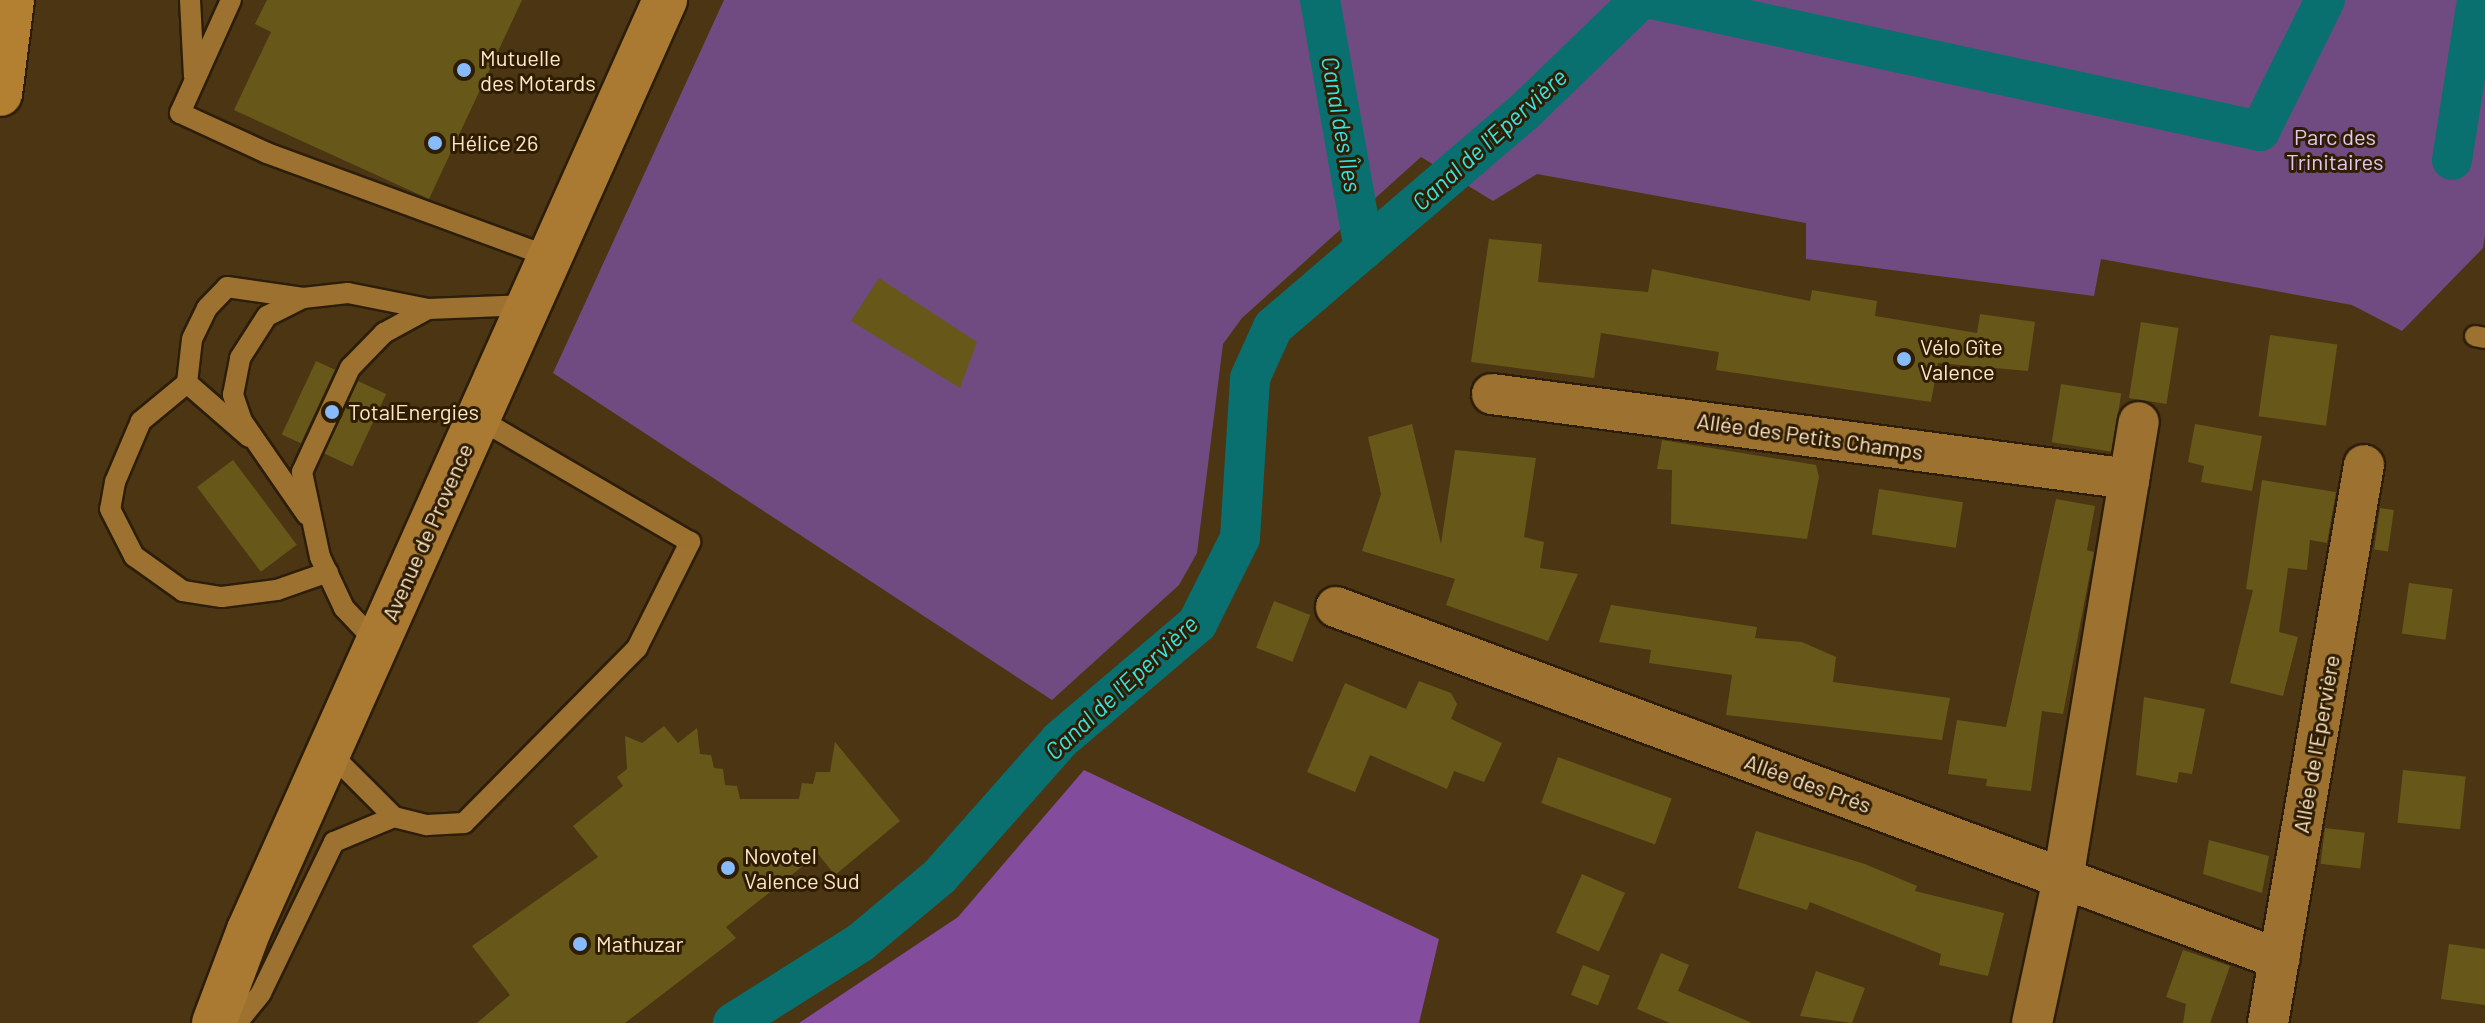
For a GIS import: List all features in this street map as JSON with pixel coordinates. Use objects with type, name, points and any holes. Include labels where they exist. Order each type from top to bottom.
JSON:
[{"type":"highway","points":[[0,94],[12,0]]},
{"type":"main road","name":"Avenue de Provence","points":[[214,1023],[377,643],[665,0]]},
{"type":"street","name":"Allée des Petits Champs","points":[[1492,394],[2129,479]]},
{"type":"street","points":[[2032,1023],[2063,879],[2139,422]]},
{"type":"street","name":"Allée de l'Epervière","points":[[2268,1023],[2364,465]]},
{"type":"street","name":"Allée des Prés","points":[[1336,607],[2279,959]]},
{"type":"lane","points":[[190,0],[195,80]]},
{"type":"lane","points":[[231,0],[180,113],[267,153],[550,257]]},
{"type":"lane","points":[[328,572],[277,590],[222,597],[183,591],[134,556],[110,509],[115,482],[141,421],[187,383],[192,339],[207,308],[227,287],[303,298],[348,293],[428,309],[528,305]]},
{"type":"lane","points":[[303,298],[267,316],[240,358],[233,395],[254,441],[308,516]]},
{"type":"lane","points":[[377,643],[344,608],[328,572],[308,516],[302,472],[350,368],[384,333],[428,309]]},
{"type":"lane","points":[[187,383],[207,406],[254,441]]},
{"type":"lane","points":[[329,752],[394,817],[427,825],[464,823],[637,648],[690,542],[478,418]]},
{"type":"lane","points":[[237,1023],[261,993],[334,842],[394,817]]},
{"type":"green space","name":"Parc des Trinitaires","points":[[724,0],[2485,0],[2485,236],[2483,248],[2402,331],[2352,305],[2101,259],[2094,296],[1806,259],[1806,223],[1537,174],[1493,201],[1421,157],[1242,318],[1223,344],[1197,553],[1179,585],[1052,700],[553,373]]},
{"type":"shaded area","points":[[1084,770],[1439,939],[1419,1023],[799,1023],[958,917]]},
{"type":"building","points":[[267,0],[522,0],[429,199],[234,110],[271,32],[255,24]]},
{"type":"building","points":[[1489,239],[1542,244],[1538,282],[1648,292],[1652,269],[1810,301],[1812,290],[1877,301],[1875,316],[1977,333],[1980,314],[2035,322],[2028,371],[1938,363],[1931,402],[1716,370],[1719,352],[1601,333],[1594,378],[1471,362]]},
{"type":"building","points":[[879,278],[977,342],[960,388],[851,321]]},
{"type":"building","points":[[2141,322],[2179,328],[2166,404],[2129,398]]},
{"type":"building","points":[[2270,335],[2337,344],[2326,426],[2259,416]]},
{"type":"building","points":[[316,361],[335,370],[301,443],[282,434]]},
{"type":"building","points":[[358,381],[386,394],[352,467],[324,454]]},
{"type":"building","points":[[2061,384],[2121,394],[2112,452],[2052,442]]},
{"type":"building","points":[[1412,424],[1441,544],[1455,450],[1536,458],[1524,537],[1544,542],[1540,568],[1578,574],[1548,641],[1446,605],[1455,579],[1362,551],[1381,494],[1368,437]]},
{"type":"building","points":[[2195,424],[2262,436],[2252,491],[2201,482],[2204,466],[2188,462]]},
{"type":"building","points":[[1662,440],[1816,465],[1819,477],[1807,539],[1671,524],[1672,470],[1657,469]]},
{"type":"building","points":[[233,460],[297,545],[261,572],[197,487]]},
{"type":"building","points":[[2262,480],[2336,492],[2327,543],[2310,540],[2307,570],[2288,568],[2279,632],[2298,637],[2283,696],[2230,683],[2253,590],[2246,589]]},
{"type":"building","points":[[1879,489],[1963,502],[1956,548],[1872,534]]},
{"type":"building","points":[[2056,499],[2095,506],[2087,550],[2094,552],[2063,714],[2042,711],[2031,791],[1986,786],[1987,779],[1948,774],[1957,720],[2006,727]]},
{"type":"building","points":[[2380,508],[2394,510],[2388,552],[2374,550]]},
{"type":"building","points":[[2409,583],[2453,589],[2445,640],[2402,634]]},
{"type":"building","points":[[1274,601],[1310,615],[1292,662],[1256,648]]},
{"type":"building","points":[[1611,605],[1757,627],[1755,638],[1802,642],[1836,657],[1833,682],[1950,698],[1942,740],[1726,715],[1732,675],[1649,663],[1651,650],[1599,642]]},
{"type":"building","points":[[1419,681],[1451,693],[1457,704],[1451,719],[1502,743],[1484,782],[1454,771],[1447,789],[1370,755],[1355,792],[1307,772],[1345,683],[1406,709]]},
{"type":"building","points":[[2144,697],[2205,709],[2192,774],[2179,772],[2177,783],[2136,775]]},
{"type":"building","points":[[664,726],[678,743],[697,728],[700,754],[711,755],[714,768],[723,769],[725,785],[737,786],[740,799],[799,799],[802,783],[813,784],[816,772],[830,772],[835,742],[900,821],[835,875],[818,854],[726,927],[736,938],[625,1023],[477,1023],[510,995],[472,946],[598,857],[573,826],[623,786],[617,777],[627,769],[625,736],[642,743]]},
{"type":"building","points":[[1558,757],[1672,798],[1655,844],[1541,803]]},
{"type":"building","points":[[2403,770],[2466,777],[2460,829],[2397,823]]},
{"type":"building","points":[[2325,828],[2365,833],[2360,869],[2321,864]]},
{"type":"building","points":[[1756,831],[1865,864],[1917,886],[1915,891],[2004,913],[1988,976],[1939,965],[1941,954],[1810,902],[1807,910],[1738,888]]},
{"type":"building","points":[[2209,840],[2269,856],[2262,893],[2203,874]]},
{"type":"building","points":[[1582,874],[1625,893],[1599,952],[1556,932]]},
{"type":"building","points":[[2449,944],[2485,949],[2485,1005],[2441,999]]},
{"type":"building","points":[[2183,950],[2230,966],[2210,1023],[2183,1023],[2186,1004],[2166,997]]},
{"type":"building","points":[[1661,953],[1689,965],[1678,991],[1752,1023],[1670,1023],[1637,1009]]},
{"type":"building","points":[[1583,965],[1610,976],[1598,1006],[1571,995]]},
{"type":"building","points":[[1816,971],[1865,988],[1852,1023],[1800,1016]]},
{"type":"waterway","name":"Canal des Îles","points":[[1320,0],[1364,249]]},
{"type":"waterway","name":"Canal de l'Epervière","points":[[733,1023],[861,942],[939,877],[1060,740],[1197,624],[1240,538],[1250,378],[1273,327],[1524,112],[1640,0]]},
{"type":"waterway","points":[[1656,0],[2260,131],[2325,0]]},
{"type":"waterway","points":[[2452,160],[2477,0]]},
{"type":"place","name":"Mutuelle des Motards","points":[[464,70]]},
{"type":"place","name":"Hélice 26","points":[[435,143]]},
{"type":"place","name":"Vélo Gîte Valence","points":[[1904,359]]},
{"type":"place","name":"TotalEnergies","points":[[332,412]]},
{"type":"place","name":"Novotel Valence Sud","points":[[728,868]]},
{"type":"place","name":"Mathuzar","points":[[580,944]]}]
